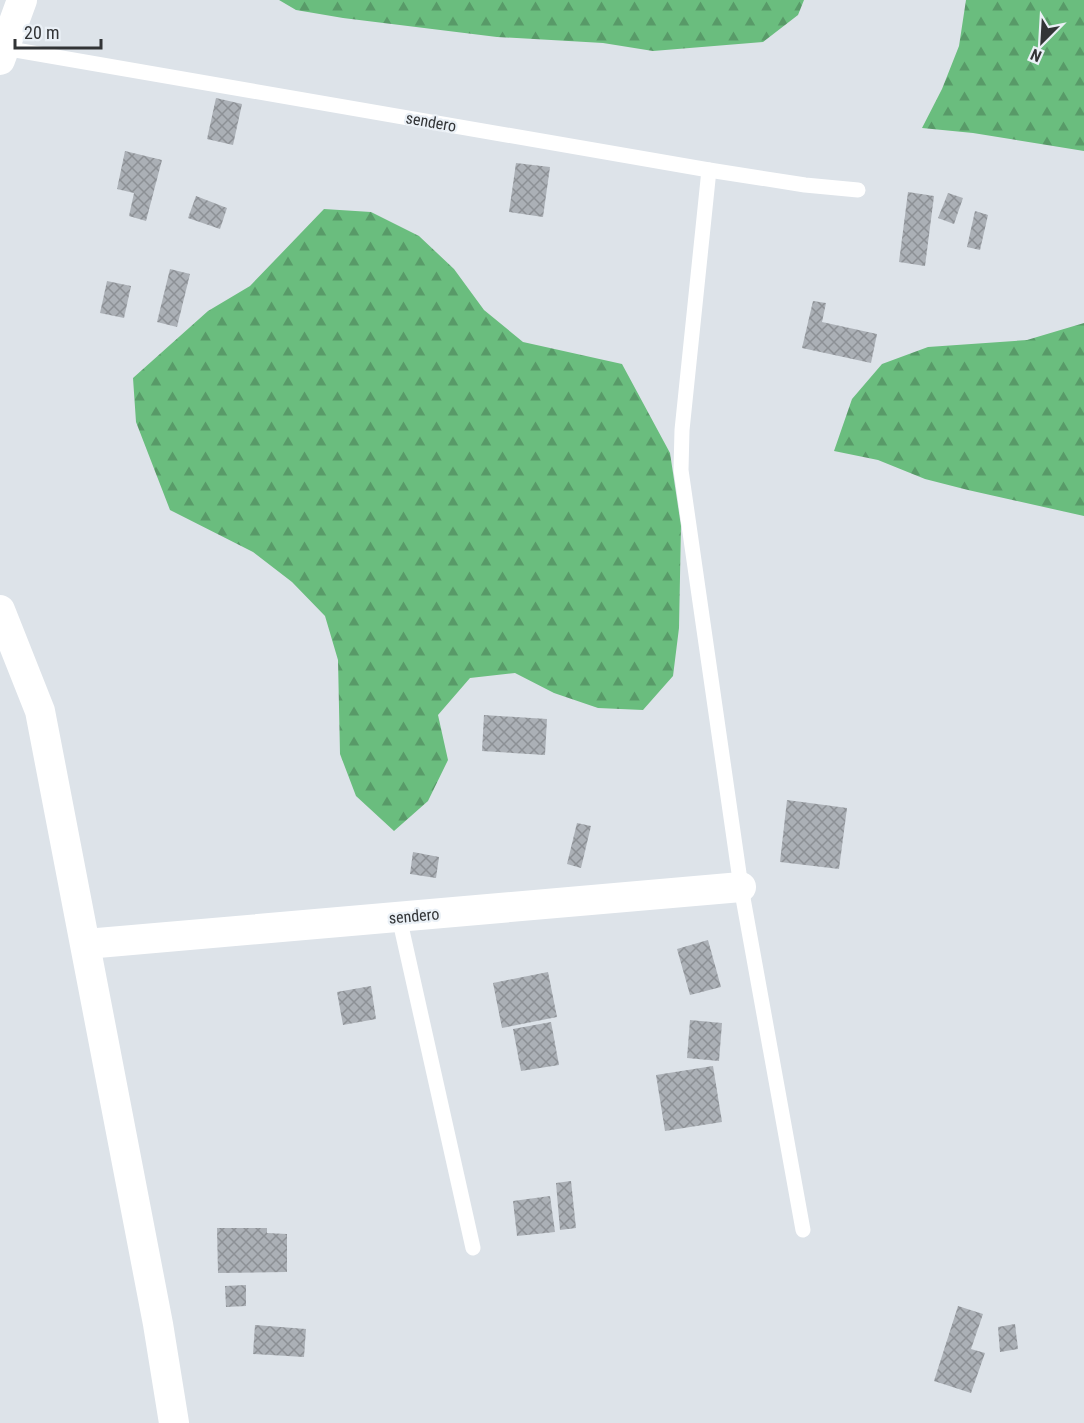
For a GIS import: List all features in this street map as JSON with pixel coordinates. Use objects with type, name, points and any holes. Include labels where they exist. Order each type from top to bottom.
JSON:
[{"type":"street","points":[[2,54],[22,0]]},
{"type":"street","points":[[0,610],[40,711],[86,944],[174,1423]]},
{"type":"street","name":"sendero","points":[[86,944],[741,887]]},
{"type":"lane","name":"sendero","points":[[2,54],[709,170],[805,185],[858,190]]},
{"type":"lane","points":[[709,170],[682,430],[681,470],[741,887],[804,1230]]},
{"type":"lane","points":[[399,917],[473,1248]]},
{"type":"green space","points":[[279,0],[804,0],[798,15],[763,42],[653,51],[603,43],[497,37],[343,18],[296,10]]},
{"type":"green space","points":[[966,0],[1084,0],[1084,151],[973,133],[922,128],[942,89],[959,46]]},
{"type":"green space","points":[[324,209],[371,212],[419,236],[454,269],[484,310],[523,342],[622,364],[670,453],[681,526],[679,628],[673,676],[643,710],[598,708],[554,693],[515,673],[470,678],[438,715],[448,760],[428,801],[394,831],[356,796],[340,754],[338,660],[325,616],[292,582],[253,552],[170,510],[136,422],[133,378],[208,311],[250,286]]},
{"type":"green space","points":[[1084,323],[1084,516],[925,479],[878,460],[834,451],[852,399],[882,364],[928,347],[1027,340]]},
{"type":"building","points":[[216,98],[242,104],[233,145],[207,139]]},
{"type":"building","points":[[125,151],[162,160],[146,221],[129,216],[134,193],[117,189]]},
{"type":"building","points":[[516,163],[550,167],[543,217],[509,212]]},
{"type":"building","points":[[908,192],[934,196],[925,266],[899,262]]},
{"type":"building","points":[[948,193],[963,198],[954,224],[938,218]]},
{"type":"building","points":[[196,196],[227,208],[220,229],[188,218]]},
{"type":"building","points":[[975,211],[988,215],[980,250],[967,247]]},
{"type":"building","points":[[170,269],[190,274],[177,327],[157,322]]},
{"type":"building","points":[[107,281],[131,286],[124,318],[100,313]]},
{"type":"building","points":[[813,301],[826,303],[822,322],[877,334],[871,363],[802,348]]},
{"type":"building","points":[[484,715],[547,719],[545,755],[482,751]]},
{"type":"building","points":[[787,800],[847,808],[839,869],[780,862]]},
{"type":"building","points":[[577,823],[591,826],[581,868],[567,864]]},
{"type":"building","points":[[413,852],[439,857],[436,878],[410,874]]},
{"type":"building","points":[[708,940],[721,987],[690,995],[677,949]]},
{"type":"building","points":[[548,972],[557,1017],[502,1028],[493,983]]},
{"type":"building","points":[[371,986],[376,1019],[343,1025],[337,992]]},
{"type":"building","points":[[690,1020],[722,1023],[719,1061],[687,1058]]},
{"type":"building","points":[[551,1022],[559,1065],[521,1071],[513,1029]]},
{"type":"building","points":[[713,1066],[722,1122],[665,1131],[656,1075]]},
{"type":"building","points":[[571,1181],[576,1228],[560,1230],[556,1183]]},
{"type":"building","points":[[550,1196],[555,1232],[517,1236],[513,1201]]},
{"type":"building","points":[[217,1228],[267,1228],[267,1233],[287,1234],[287,1272],[218,1273]]},
{"type":"building","points":[[246,1285],[246,1306],[226,1307],[225,1286]]},
{"type":"building","points":[[958,1306],[983,1314],[971,1349],[985,1353],[971,1393],[934,1381]]},
{"type":"building","points":[[1015,1324],[1018,1349],[1000,1352],[998,1327]]},
{"type":"building","points":[[255,1325],[306,1329],[304,1357],[253,1354]]}]
